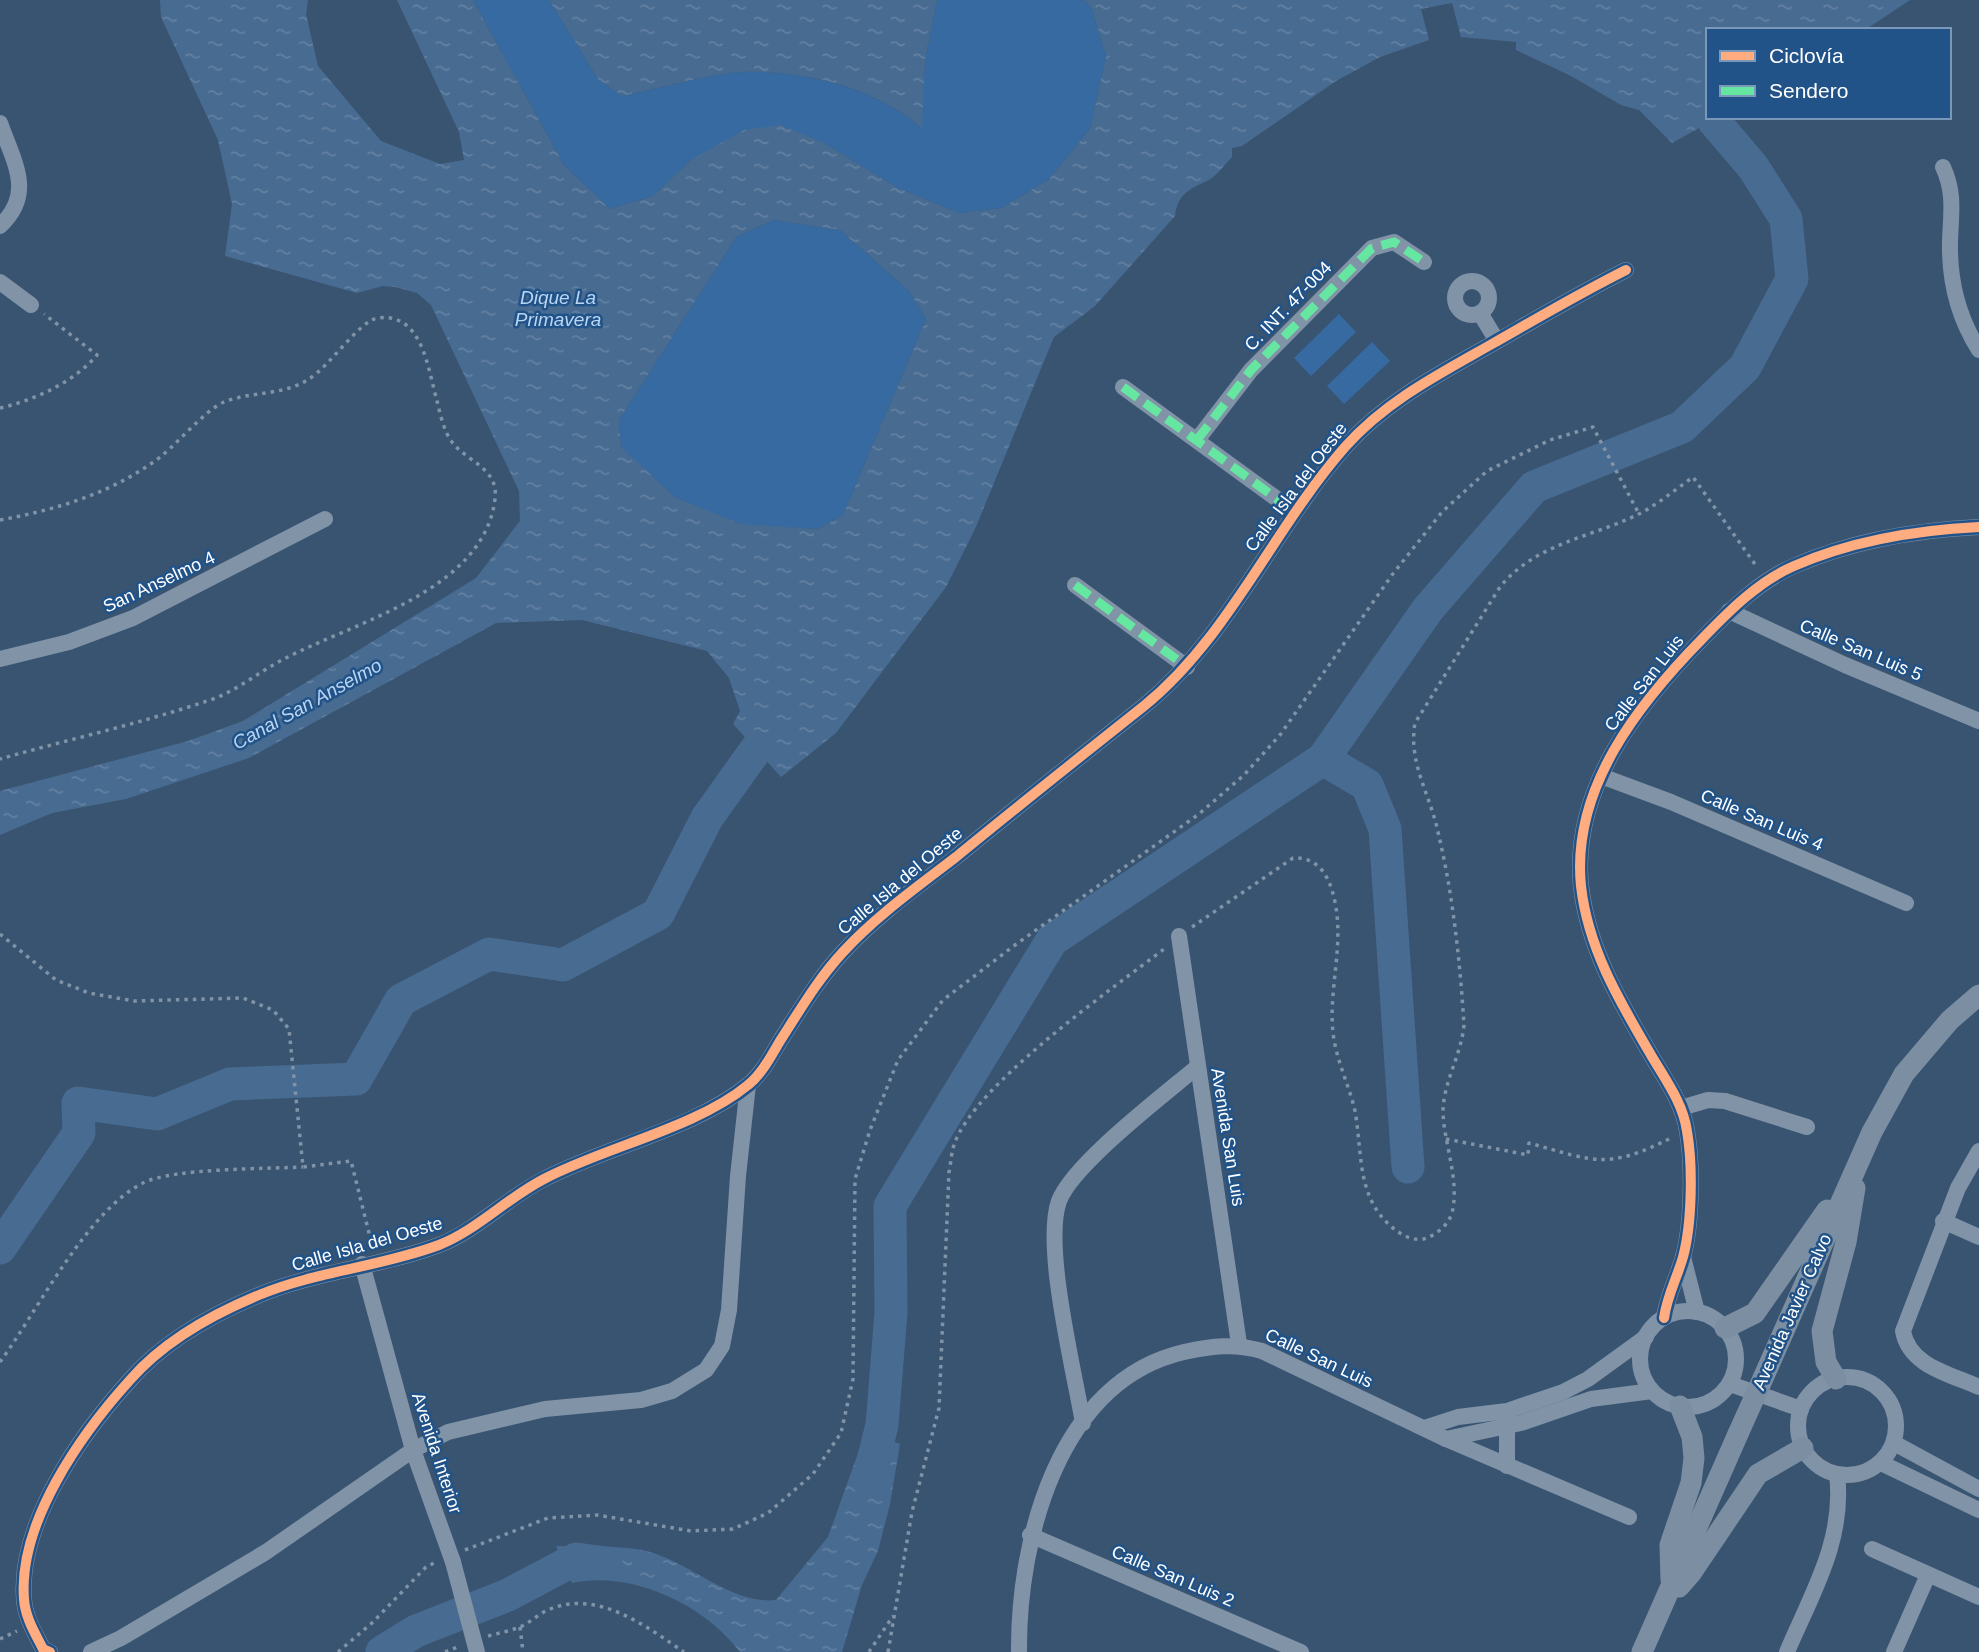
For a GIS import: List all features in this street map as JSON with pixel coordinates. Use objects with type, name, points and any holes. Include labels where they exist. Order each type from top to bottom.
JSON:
[{"type":"street","points":[[0,123],[19,179],[20,195],[15,212],[0,226]]},
{"type":"street","points":[[1943,167],[1953,194],[1950,240],[1954,291],[1962,317],[1979,350]]},
{"type":"street","name":"C. INT. 47-004","points":[[1197,440],[1251,370],[1372,248],[1394,243],[1424,262]]},
{"type":"street","name":"Calle Isla del Oeste","points":[[44,1651],[30,1625],[24,1601],[25,1568],[34,1535],[47,1498],[80,1445],[131,1378],[177,1340],[217,1314],[313,1275],[439,1245],[469,1229],[501,1204],[545,1178],[677,1123],[748,1085],[762,1070],[819,980],[871,924],[1144,706],[1187,667],[1295,512],[1344,449],[1373,417],[1408,392],[1567,300],[1626,270]]},
{"type":"street","points":[[0,282],[32,304]]},
{"type":"street","points":[[1480,313],[1497,341]]},
{"type":"street","points":[[1123,387],[1295,512]]},
{"type":"street","name":"San Anselmo 4","points":[[0,659],[69,642],[133,618],[326,519]]},
{"type":"street","name":"Calle San Luis","points":[[1664,1318],[1667,1296],[1683,1257],[1689,1183],[1687,1129],[1681,1108],[1622,1005],[1591,936],[1584,906],[1580,864],[1588,815],[1601,776],[1629,726],[1661,684],[1729,611],[1768,582],[1792,567],[1839,549],[1947,529],[1979,527]]},
{"type":"street","points":[[1075,585],[1187,667]]},
{"type":"street","name":"Calle San Luis 5","points":[[1729,611],[1845,666],[1979,722]]},
{"type":"street","name":"Calle San Luis 4","points":[[1601,776],[1671,802],[1906,903]]},
{"type":"street","name":"Avenida San Luis","points":[[1179,936],[1239,1344]]},
{"type":"street","name":"Avenida Javier Calvo","points":[[1642,1652],[1857,1168],[1904,1074],[1950,1020],[1979,995]]},
{"type":"street","points":[[1083,1423],[1053,1246],[1060,1199],[1078,1171],[1197,1067]]},
{"type":"street","points":[[91,1652],[121,1638],[266,1552],[414,1450],[448,1432],[495,1418],[545,1409],[641,1400],[672,1391],[706,1370],[722,1346],[729,1310],[738,1175],[748,1085]]},
{"type":"street","points":[[1681,1108],[1708,1100],[1725,1101],[1807,1127]]},
{"type":"street","points":[[1979,1151],[1943,1221],[1907,1312],[1903,1331],[1905,1344],[1926,1364],[1979,1387]]},
{"type":"street","points":[[1725,1328],[1755,1312],[1857,1168]]},
{"type":"street","points":[[1836,1379],[1826,1362],[1822,1331],[1854,1206],[1857,1168]]},
{"type":"street","points":[[1943,1221],[1979,1237]]},
{"type":"street","name":"Calle San Luis","points":[[1683,1257],[1697,1312]]},
{"type":"street","name":"Avenida Interior","points":[[369,1263],[414,1450],[451,1558],[471,1648]]},
{"type":"street","points":[[1424,1428],[1458,1417],[1507,1419],[1588,1378],[1646,1337],[1664,1318],[1686,1311],[1712,1317],[1725,1328],[1736,1355],[1730,1384],[1717,1398],[1699,1406],[1680,1406],[1665,1401],[1652,1391],[1640,1365],[1646,1337]]},
{"type":"street","name":"Calle San Luis","points":[[1019,1652],[1022,1580],[1030,1535],[1044,1491],[1083,1423],[1114,1390],[1168,1356],[1239,1344],[1290,1363],[1446,1439],[1629,1517]]},
{"type":"street","points":[[1857,1378],[1877,1387],[1891,1403],[1897,1423],[1894,1443],[1881,1462],[1867,1471],[1837,1474],[1817,1465],[1803,1448],[1799,1436],[1801,1409],[1809,1395],[1821,1385],[1836,1379],[1857,1378]]},
{"type":"street","points":[[1730,1384],[1801,1409]]},
{"type":"street","points":[[1446,1439],[1507,1419],[1591,1399],[1652,1391]]},
{"type":"street","points":[[1668,1592],[1670,1545],[1691,1483],[1694,1458],[1692,1437],[1680,1406]]},
{"type":"street","points":[[1507,1419],[1507,1466]]},
{"type":"street","points":[[1894,1443],[1979,1489]]},
{"type":"street","points":[[1668,1592],[1692,1572],[1758,1474],[1803,1448]]},
{"type":"street","points":[[1881,1462],[1979,1510]]},
{"type":"street","points":[[1787,1652],[1833,1545],[1841,1504],[1837,1474]]},
{"type":"street","name":"Calle San Luis 2","points":[[1030,1535],[1301,1652]]},
{"type":"street","points":[[1872,1549],[1979,1597]]},
{"type":"street","points":[[1894,1652],[1928,1575]]},
{"type":"path","points":[[0,408],[52,389],[85,369],[97,355],[32,304]]},
{"type":"path","points":[[338,1652],[372,1623],[426,1567],[548,1518],[597,1515],[691,1531],[733,1529],[768,1513],[813,1474],[841,1433],[853,1379],[855,1179],[870,1129],[898,1060],[943,1000],[1015,945],[1199,814],[1244,775],[1280,735],[1392,575],[1442,512],[1487,471],[1550,440],[1593,427],[1639,514]]},
{"type":"path","points":[[888,1652],[912,1512],[939,1408],[949,1172],[954,1144],[970,1117],[1014,1068],[1179,936],[1221,904],[1293,858],[1305,857],[1318,864],[1328,880],[1335,901],[1340,937],[1332,1022],[1335,1044],[1354,1110],[1362,1176],[1370,1203],[1384,1222],[1404,1236],[1422,1240],[1439,1233],[1451,1214],[1454,1188],[1446,1139],[1444,1099],[1462,1048],[1462,996],[1438,831],[1414,761],[1412,740],[1415,723],[1500,587],[1516,568],[1567,540],[1639,514],[1693,477],[1768,582]]},
{"type":"path","points":[[0,934],[56,980],[89,993],[134,1001],[243,998],[273,1010],[289,1029],[296,1126],[303,1167]]},
{"type":"path","points":[[1446,1139],[1528,1155],[1529,1143],[1593,1161],[1624,1159],[1687,1129]]},
{"type":"path","points":[[0,1362],[91,1225],[118,1200],[144,1182],[174,1175],[303,1167],[351,1161],[369,1263]]},
{"type":"path","points":[[485,1637],[520,1627],[549,1609],[575,1604],[608,1608],[634,1618],[684,1652]]},
{"type":"path","points":[[869,1652],[894,1614]]},
{"type":"path","points":[[520,1627],[523,1652]]},
{"type":"path","points":[[445,1652],[471,1648]]},
{"type":"shaded area","points":[[473,0],[549,0],[598,79],[622,96],[730,73],[790,74],[814,78],[860,92],[902,113],[921,127],[925,60],[937,0],[1084,0],[1091,7],[1106,56],[1090,129],[1049,179],[1002,208],[959,213],[898,188],[824,143],[691,160],[653,196],[610,209],[564,165]]},
{"type":"shaded area","points":[[774,220],[840,230],[909,291],[926,319],[843,515],[818,529],[740,525],[675,497],[621,448],[619,420],[737,236]]},
{"type":"shaded area","points":[[1339,314],[1356,332],[1311,376],[1294,358]]},
{"type":"shaded area","points":[[1372,342],[1390,361],[1344,404],[1327,386]]},
{"type":"water","name":"Dique La Primavera","points":[[160,0],[308,0],[306,14],[318,66],[381,141],[440,164],[464,160],[459,132],[397,0],[473,0],[564,165],[610,209],[653,196],[691,160],[744,130],[781,125],[824,143],[898,188],[959,213],[1002,208],[1049,179],[1090,129],[1106,56],[1091,7],[1084,0],[1910,0],[1868,28],[1706,28],[1706,119],[1715,119],[1672,143],[1639,110],[1621,105],[1571,76],[1516,50],[1516,42],[1461,37],[1452,3],[1421,9],[1429,40],[1380,57],[1336,81],[1242,146],[1232,148],[1232,157],[1214,177],[1182,197],[1175,216],[1095,306],[1054,337],[975,529],[946,587],[836,733],[781,777],[733,724],[740,711],[729,678],[707,651],[582,620],[496,623],[249,758],[126,799],[52,813],[0,835],[0,791],[188,741],[243,721],[476,578],[520,521],[519,491],[431,305],[417,293],[395,287],[383,286],[357,293],[225,256],[232,204],[218,140],[161,17]],"holes":[[[774,220],[840,230],[909,291],[926,319],[843,515],[818,529],[740,524],[675,497],[621,447],[619,420],[737,236]]]},
{"type":"water","points":[[549,0],[937,0],[925,60],[922,128],[883,102],[861,92],[815,78],[791,74],[730,73],[622,96],[598,79]]},
{"type":"water","points":[[866,1431],[900,1444],[890,1504],[878,1551],[862,1585],[842,1652],[740,1652],[707,1619],[665,1595],[642,1586],[618,1582],[595,1580],[572,1583],[556,1546],[642,1550],[676,1562],[742,1596],[776,1600],[828,1537]]},
{"type":"waterway","points":[[1323,759],[1428,609],[1534,487],[1682,427],[1745,367],[1792,279],[1786,219],[1753,167],[1713,120]]},
{"type":"waterway","points":[[0,1248],[79,1133],[78,1103],[157,1114],[230,1084],[356,1079],[401,1000],[489,954],[563,965],[658,914],[707,818],[757,748]]},
{"type":"waterway","points":[[868,1481],[882,1425],[891,1312],[890,1206],[1052,940],[1323,759],[1367,785],[1385,829],[1408,1167]]},
{"type":"waterway","points":[[382,1652],[416,1631],[508,1595],[576,1559],[606,1563]]},
{"type":"marked path","points":[[1197,440],[1251,370],[1372,248],[1394,242],[1424,262]]},
{"type":"marked path","points":[[1123,387],[1295,512]]},
{"type":"marked path","points":[[1075,585],[1187,667]]},
{"type":"cycle path","points":[[50,1652],[43,1649],[26,1612],[25,1570],[31,1540],[56,1481],[73,1453],[111,1402],[143,1366],[173,1341],[224,1311],[259,1295],[303,1280],[394,1259],[453,1239],[544,1179],[677,1125],[727,1100],[748,1085],[758,1076],[817,984],[869,926],[1144,706],[1174,678],[1226,615],[1319,479],[1361,431],[1396,402],[1433,378],[1626,270]]},
{"type":"cycle path","points":[[1664,1318],[1683,1257],[1688,1228],[1691,1195],[1689,1145],[1678,1101],[1607,974],[1585,909],[1581,886],[1581,850],[1587,815],[1598,782],[1614,750],[1656,690],[1723,617],[1769,580],[1816,557],[1861,543],[1908,534],[1979,527]]},
{"type":"water label","name":"Canal San Anselmo","points":[[307,704]]}]
